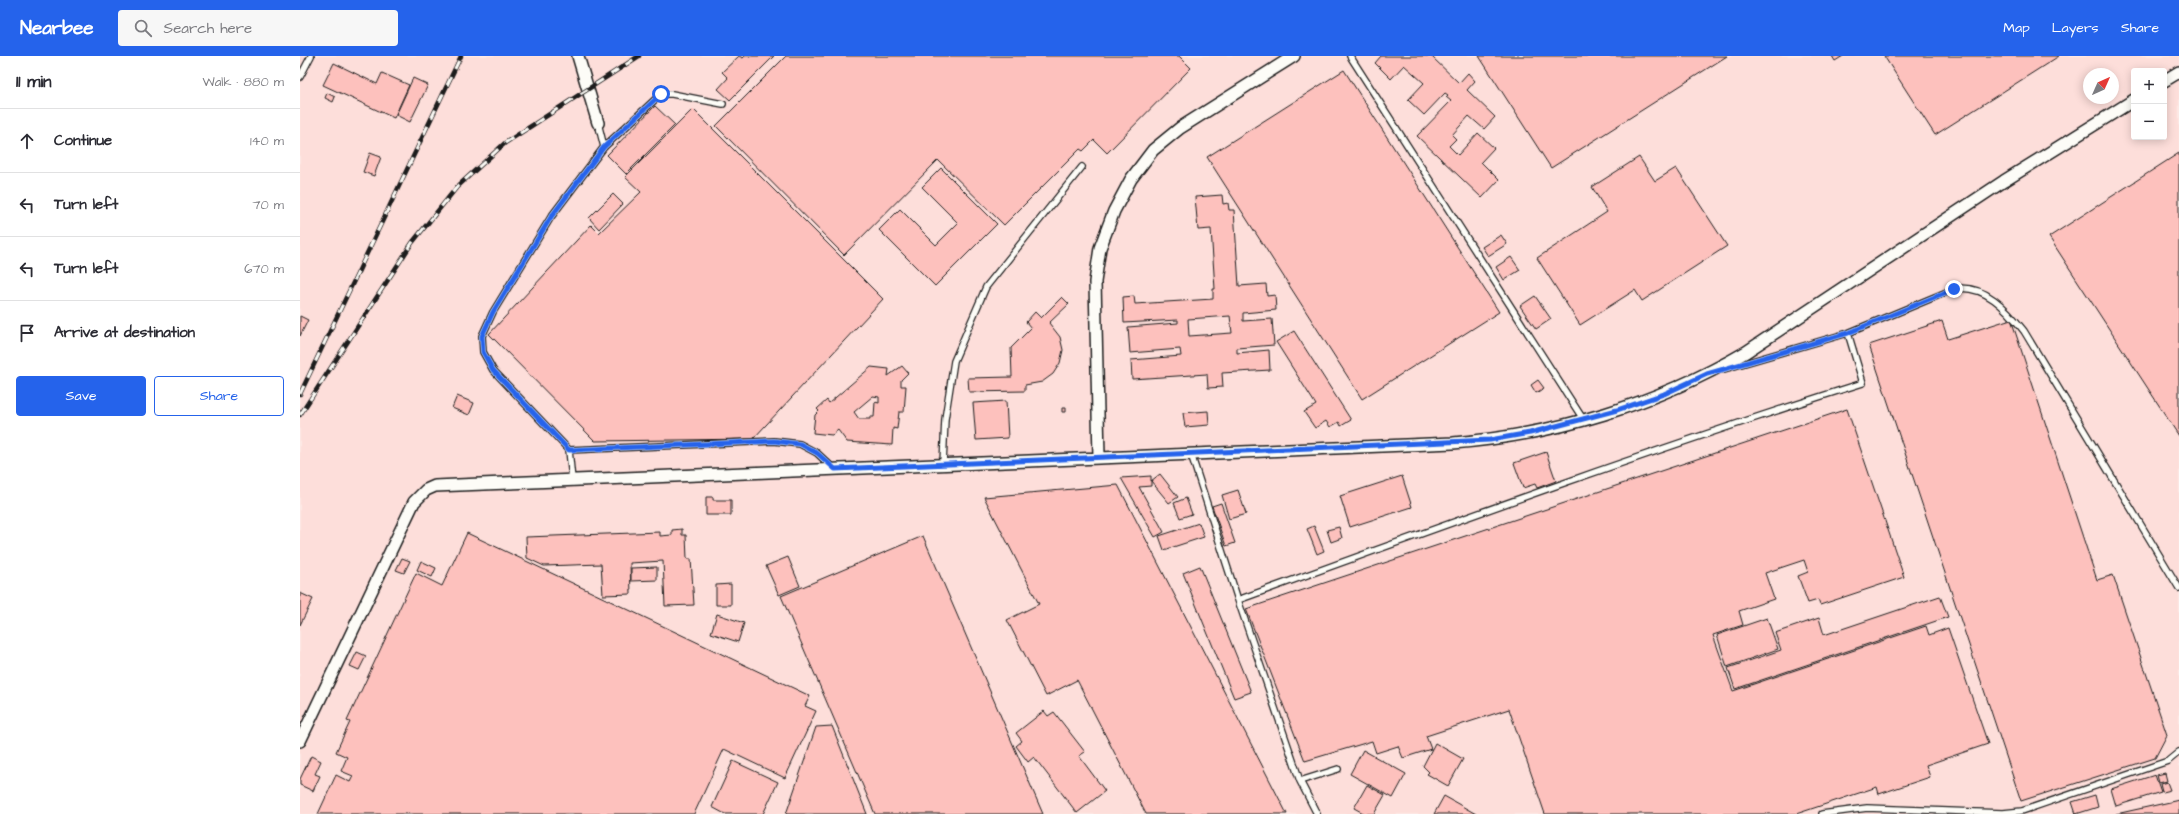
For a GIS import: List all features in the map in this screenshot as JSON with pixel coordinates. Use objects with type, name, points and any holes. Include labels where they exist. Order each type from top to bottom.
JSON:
[{"type":"street","points":[[578,56],[598,122]]},
{"type":"street","points":[[1099,457],[1095,282],[1100,248],[1114,211],[1131,180],[1153,150],[1180,128],[1294,56]]},
{"type":"street","points":[[2167,79],[2179,72]]},
{"type":"street","points":[[300,741],[414,502],[420,494],[435,486],[1490,440],[1530,433],[1583,419],[1657,396],[1707,374],[1746,352],[2004,181],[2131,102]]},
{"type":"lane","points":[[300,77],[311,56]]},
{"type":"lane","points":[[1350,56],[1583,419]]},
{"type":"lane","points":[[572,480],[569,450],[493,370],[483,352],[482,336],[493,312],[551,217],[604,147],[661,94],[672,94],[723,104]]},
{"type":"lane","points":[[598,122],[604,147]]},
{"type":"lane","points":[[943,464],[945,419],[954,361],[986,287],[1082,167]]},
{"type":"lane","points":[[1707,374],[1848,333],[1954,289],[1963,287],[1975,289],[1996,301],[2024,331],[2179,588]]},
{"type":"lane","points":[[1238,600],[1452,522],[1748,419],[1863,383],[1848,333]]},
{"type":"lane","points":[[569,450],[774,441],[800,444],[817,453],[835,469]]},
{"type":"lane","points":[[1191,454],[1238,600],[1300,781],[1316,814]]},
{"type":"lane","points":[[1822,814],[1867,808],[2003,813],[2022,811],[2168,761],[2179,752]]},
{"type":"lane","points":[[1300,781],[1338,769]]},
{"type":"shaded area","points":[[300,56],[2179,56],[2179,814],[300,814]]},
{"type":"building","points":[[739,56],[743,58],[745,56],[774,56],[730,100],[718,89],[728,78],[722,72]]},
{"type":"building","points":[[786,56],[1179,56],[1191,68],[1107,153],[1094,140],[1083,151],[1080,149],[1004,225],[938,160],[844,255],[716,126]]},
{"type":"building","points":[[1381,56],[1431,56],[1459,83],[1468,73],[1475,81],[1467,90],[1495,117],[1484,129],[1469,116],[1452,135],[1456,139],[1449,146],[1458,155],[1478,133],[1494,148],[1481,162],[1499,180],[1482,198],[1417,136],[1451,101],[1446,97],[1448,95],[1445,93],[1424,115],[1408,100],[1424,83],[1404,65],[1391,79],[1375,63]]},
{"type":"building","points":[[1479,56],[1727,56],[1551,168]]},
{"type":"building","points":[[1832,56],[1843,56],[1835,61]]},
{"type":"building","points":[[1884,56],[2059,56],[1935,135]]},
{"type":"building","points":[[334,63],[377,84],[382,73],[409,85],[394,118],[323,85]]},
{"type":"building","points":[[1344,70],[1499,312],[1362,399],[1207,157]]},
{"type":"building","points":[[413,78],[428,85],[410,122],[396,115]]},
{"type":"building","points":[[327,93],[335,97],[333,102],[325,98]]},
{"type":"building","points":[[655,106],[675,125],[626,174],[607,155]]},
{"type":"building","points":[[693,109],[883,299],[753,439],[595,441],[489,334],[591,225],[599,233],[641,192],[625,177]]},
{"type":"building","points":[[370,153],[381,157],[374,176],[363,172]]},
{"type":"building","points":[[2179,153],[2179,436],[2049,237]]},
{"type":"building","points":[[1639,157],[1655,181],[1676,168],[1727,246],[1642,301],[1635,290],[1580,325],[1537,258],[1607,212],[1592,187]]},
{"type":"building","points":[[941,168],[997,224],[935,286],[879,230],[900,209],[936,245],[958,223],[922,187]]},
{"type":"building","points":[[613,194],[623,204],[599,229],[589,218]]},
{"type":"building","points":[[1222,195],[1223,204],[1228,203],[1229,210],[1234,210],[1239,286],[1266,284],[1267,296],[1275,295],[1276,310],[1243,313],[1243,321],[1272,319],[1274,345],[1237,348],[1237,353],[1269,350],[1270,370],[1222,373],[1223,387],[1208,388],[1207,374],[1132,379],[1131,360],[1181,356],[1180,349],[1130,353],[1128,327],[1178,323],[1178,320],[1124,323],[1123,297],[1134,296],[1135,304],[1213,299],[1213,289],[1215,289],[1211,229],[1198,230],[1195,197]],"holes":[[[1230,316],[1232,333],[1189,336],[1188,319]]]},
{"type":"building","points":[[1501,235],[1507,244],[1488,256],[1482,247]]},
{"type":"building","points":[[1511,257],[1520,270],[1504,280],[1496,267]]},
{"type":"building","points":[[1535,296],[1551,319],[1536,329],[1520,306]]},
{"type":"building","points":[[1062,297],[1069,304],[1049,323],[1060,337],[1063,350],[1060,363],[1053,374],[1042,382],[1025,385],[1025,391],[969,392],[968,378],[1012,377],[1011,348],[1031,328],[1026,322],[1035,312],[1041,318]]},
{"type":"building","points":[[300,316],[308,320],[300,336]]},
{"type":"building","points":[[2011,319],[2097,580],[2113,575],[2167,735],[2155,758],[2021,801],[1869,345],[1942,321],[1948,339]]},
{"type":"building","points":[[1294,331],[1351,420],[1341,426],[1339,422],[1330,427],[1326,421],[1315,428],[1304,412],[1316,405],[1276,342]]},
{"type":"building","points":[[902,366],[908,373],[901,380],[901,386],[906,386],[904,412],[899,412],[897,429],[893,428],[892,445],[847,442],[838,430],[832,435],[813,433],[815,415],[819,411],[817,409],[827,400],[829,403],[871,367],[889,369],[888,376]],"holes":[[[873,396],[879,397],[879,403],[875,402],[874,417],[870,417],[870,419],[859,419],[854,412]]]},
{"type":"building","points":[[1538,380],[1544,388],[1536,393],[1531,385]]},
{"type":"building","points":[[457,396],[474,403],[469,415],[452,408]]},
{"type":"building","points":[[1006,401],[1008,438],[976,440],[973,403]]},
{"type":"building","points":[[1062,408],[1066,408],[1066,412],[1062,412]]},
{"type":"building","points":[[1847,409],[1904,577],[1820,605],[1818,600],[1808,603],[1798,576],[1808,572],[1804,560],[1765,573],[1774,599],[1739,611],[1743,625],[1713,635],[1733,691],[1926,626],[1929,635],[1948,628],[1988,744],[1926,765],[1930,777],[1879,794],[1877,787],[1796,814],[1545,814],[1509,709],[1426,736],[1431,749],[1403,758],[1398,746],[1376,753],[1372,741],[1305,761],[1246,609]]},
{"type":"building","points":[[1208,411],[1209,425],[1185,427],[1183,413]]},
{"type":"building","points":[[1546,452],[1556,481],[1537,488],[1535,484],[1523,488],[1514,463]]},
{"type":"building","points":[[1160,474],[1178,497],[1169,503],[1151,481]]},
{"type":"building","points":[[1151,476],[1151,486],[1139,487],[1164,532],[1155,537],[1121,478]]},
{"type":"building","points":[[1402,476],[1412,507],[1350,527],[1340,496]]},
{"type":"building","points":[[1118,485],[1287,814],[1146,814],[1077,680],[1046,696],[1007,620],[1039,604],[984,497]]},
{"type":"building","points":[[1238,490],[1246,514],[1229,519],[1222,495]]},
{"type":"building","points":[[706,497],[713,497],[713,500],[731,500],[731,515],[706,515]]},
{"type":"building","points":[[1186,498],[1192,514],[1180,518],[1174,503]]},
{"type":"building","points":[[1221,503],[1235,543],[1226,546],[1212,506]]},
{"type":"building","points":[[1199,523],[1204,537],[1164,550],[1159,536]]},
{"type":"building","points":[[1314,526],[1324,551],[1317,554],[1307,529]]},
{"type":"building","points":[[1339,527],[1342,538],[1331,542],[1327,530]]},
{"type":"building","points":[[682,529],[682,535],[686,535],[687,559],[691,559],[694,605],[665,606],[663,561],[630,563],[631,594],[603,595],[601,564],[544,566],[527,558],[526,537],[660,532],[660,536],[672,535],[672,530]]},
{"type":"building","points":[[467,533],[810,696],[805,706],[816,711],[785,778],[724,749],[694,814],[318,814],[336,775],[350,782],[353,776],[341,771],[347,757],[336,752],[350,722],[347,721],[416,573],[442,586]]},
{"type":"building","points":[[923,536],[1043,814],[875,814],[781,596]]},
{"type":"building","points":[[788,557],[800,586],[779,595],[766,566]]},
{"type":"building","points":[[402,558],[410,561],[404,573],[396,570]]},
{"type":"building","points":[[421,561],[436,568],[432,577],[417,570]]},
{"type":"building","points":[[1200,566],[1251,692],[1234,698],[1183,573]]},
{"type":"building","points":[[657,567],[657,580],[631,581],[631,568]]},
{"type":"building","points":[[731,584],[731,605],[716,605],[716,585]]},
{"type":"building","points":[[300,593],[313,599],[300,625]]},
{"type":"building","points":[[1940,596],[1948,617],[1735,689],[1728,668],[1781,650],[1775,633],[1819,618],[1824,635]]},
{"type":"building","points":[[717,614],[744,623],[738,642],[711,633]]},
{"type":"building","points":[[1767,618],[1778,649],[1727,667],[1717,635]]},
{"type":"building","points":[[357,652],[366,656],[359,670],[350,666]]},
{"type":"building","points":[[1044,711],[1048,716],[1054,712],[1085,752],[1079,756],[1105,791],[1077,813],[1034,757],[1028,762],[1016,746],[1022,741],[1016,733]]},
{"type":"building","points":[[832,726],[867,814],[786,814],[816,727]]},
{"type":"building","points":[[1435,743],[1463,759],[1448,786],[1427,774],[1429,772],[1423,766]]},
{"type":"building","points":[[1363,750],[1406,774],[1393,798],[1350,774]]},
{"type":"building","points":[[311,756],[321,761],[315,774],[320,776],[313,791],[300,785],[300,779]]},
{"type":"building","points":[[733,761],[778,782],[763,814],[725,814],[712,807]]},
{"type":"building","points":[[2165,773],[2167,781],[2159,783],[2157,775]]},
{"type":"building","points":[[2155,775],[2161,792],[2116,806],[2111,789]]},
{"type":"building","points":[[2167,782],[2170,790],[2162,792],[2160,784]]},
{"type":"building","points":[[1367,785],[1385,795],[1374,814],[1365,814],[1354,808]]},
{"type":"building","points":[[2095,795],[2098,807],[2076,814],[2072,802]]},
{"type":"building","points":[[1444,796],[1476,814],[1434,814]]},
{"type":"building","points":[[2179,800],[2179,814],[2116,814]]},
{"type":"railway","points":[[300,394],[461,56]]},
{"type":"railway","points":[[300,415],[412,243],[457,187],[505,143],[639,56]]},
{"type":"route","points":[[661,94],[654,98],[632,122],[604,147],[551,217],[493,312],[482,336],[483,352],[493,370],[569,450],[774,441],[800,444],[817,453],[835,469],[1452,443],[1490,440],[1530,433],[1617,410],[1664,394],[1707,374],[1848,333],[1954,289]]}]
